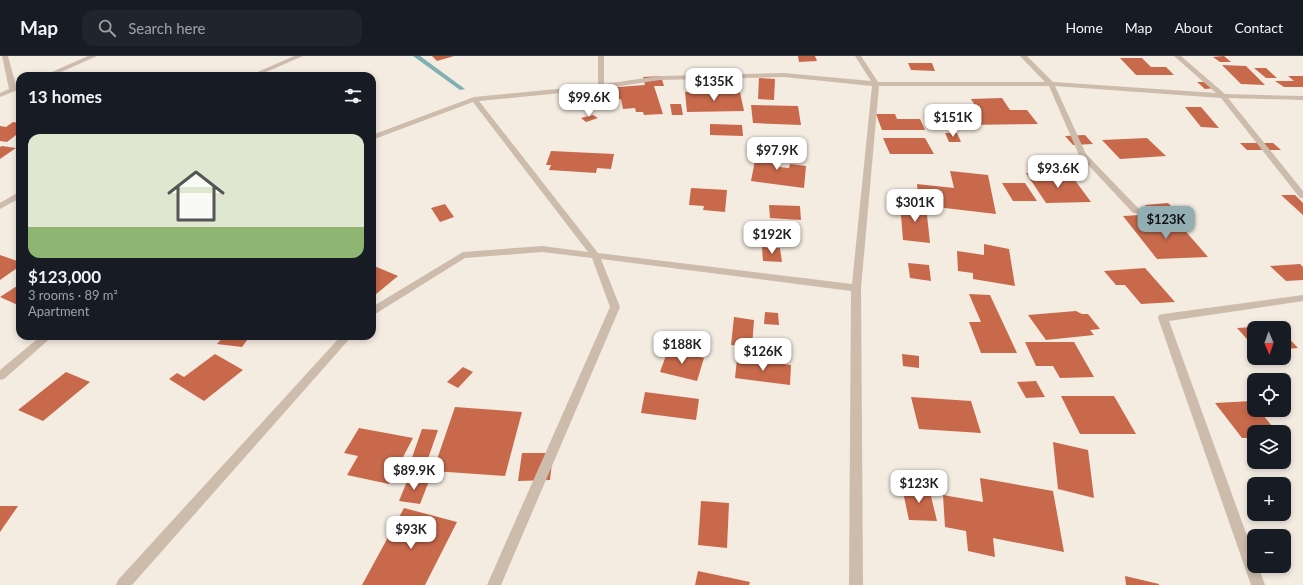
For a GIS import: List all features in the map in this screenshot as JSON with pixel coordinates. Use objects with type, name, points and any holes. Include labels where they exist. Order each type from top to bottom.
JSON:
[{"type":"street","points":[[0,95],[16,88],[5,56]]},
{"type":"street","points":[[56,72],[94,56]]},
{"type":"street","points":[[261,72],[300,56]]},
{"type":"street","points":[[601,56],[601,87]]},
{"type":"street","points":[[856,585],[856,288],[876,84],[858,56]]},
{"type":"street","points":[[1023,56],[1051,84],[1083,155],[1136,211]]},
{"type":"street","points":[[1177,56],[1223,96],[1303,196]]},
{"type":"street","points":[[376,136],[474,99],[601,87],[660,78],[784,75],[876,84],[1051,84],[1223,96],[1303,98]]},
{"type":"street","points":[[474,99],[595,255],[615,307],[494,585]]},
{"type":"street","points":[[0,206],[16,197]]},
{"type":"street","points":[[376,310],[464,255],[542,249],[856,288]]},
{"type":"street","points":[[1258,585],[1163,318],[1303,298]]},
{"type":"street","points":[[0,376],[43,340]]},
{"type":"street","points":[[123,585],[343,340]]},
{"type":"building","points":[[432,56],[454,56],[437,61]]},
{"type":"building","points":[[798,56],[815,56],[817,61],[799,62]]},
{"type":"building","points":[[1224,56],[1231,62],[1220,62],[1213,57]]},
{"type":"building","points":[[1120,58],[1142,58],[1151,67],[1166,67],[1174,75],[1136,75]]},
{"type":"building","points":[[908,63],[932,63],[935,71],[911,70]]},
{"type":"building","points":[[1222,65],[1246,66],[1265,85],[1241,84]]},
{"type":"building","points":[[1254,68],[1266,68],[1277,78],[1266,78]]},
{"type":"building","points":[[661,76],[664,86],[654,86],[663,114],[644,115],[643,112],[636,112],[635,108],[623,109],[621,99],[607,100],[605,88],[645,85],[643,77]]},
{"type":"building","points":[[1288,76],[1303,76],[1303,87],[1284,87],[1275,81],[1294,81]]},
{"type":"building","points":[[759,78],[775,79],[774,100],[758,99]]},
{"type":"building","points":[[1197,82],[1209,82],[1216,88],[1205,89]]},
{"type":"building","points":[[685,92],[740,92],[744,111],[687,112]]},
{"type":"building","points":[[1002,98],[1010,110],[1027,110],[1038,124],[963,125],[952,107],[976,107],[971,99]]},
{"type":"building","points":[[670,104],[681,104],[683,115],[672,115]]},
{"type":"building","points":[[751,105],[798,106],[801,125],[753,123]]},
{"type":"building","points":[[1185,107],[1201,107],[1219,128],[1201,127]]},
{"type":"building","points":[[876,114],[895,114],[897,119],[920,119],[925,130],[882,130]]},
{"type":"building","points":[[593,115],[598,118],[586,122],[581,118]]},
{"type":"building","points":[[13,122],[16,122],[16,135],[7,142],[0,141],[0,126],[6,127]]},
{"type":"building","points":[[710,124],[742,125],[743,136],[710,135]]},
{"type":"building","points":[[945,133],[957,133],[961,142],[949,142]]},
{"type":"building","points":[[1085,135],[1093,144],[1073,145],[1065,136]]},
{"type":"building","points":[[883,138],[925,138],[934,154],[890,154]]},
{"type":"building","points":[[1147,138],[1166,156],[1120,159],[1102,140]]},
{"type":"building","points":[[1240,143],[1273,143],[1281,150],[1247,150]]},
{"type":"building","points":[[0,147],[16,148],[0,159]]},
{"type":"building","points":[[757,150],[782,153],[779,167],[789,168],[790,164],[806,166],[804,188],[751,181]]},
{"type":"building","points":[[551,151],[614,154],[611,169],[597,168],[596,173],[549,170],[551,165],[546,165]]},
{"type":"building","points":[[1087,157],[1095,164],[1081,165],[1074,158]]},
{"type":"building","points":[[950,171],[988,175],[996,214],[919,205],[917,184],[954,188]]},
{"type":"building","points":[[1026,173],[1049,173],[1053,179],[1074,179],[1091,202],[1046,203]]},
{"type":"building","points":[[1002,183],[1025,183],[1037,201],[1013,201]]},
{"type":"building","points":[[691,188],[727,190],[725,212],[703,210],[704,206],[689,205]]},
{"type":"building","points":[[1281,195],[1295,195],[1303,203],[1303,215]]},
{"type":"building","points":[[900,203],[926,206],[930,243],[903,240]]},
{"type":"building","points":[[1168,203],[1181,216],[1157,218],[1145,205]]},
{"type":"building","points":[[445,204],[454,217],[440,222],[431,208]]},
{"type":"building","points":[[769,205],[800,206],[801,220],[770,218]]},
{"type":"building","points":[[1140,215],[1149,226],[1181,226],[1208,257],[1157,259],[1123,216]]},
{"type":"building","points":[[984,244],[1009,249],[1015,286],[973,279],[973,273],[958,271],[957,251],[984,255]]},
{"type":"building","points":[[762,247],[780,248],[782,262],[763,261]]},
{"type":"building","points":[[0,255],[16,261],[16,269],[0,280]]},
{"type":"building","points":[[908,263],[929,265],[931,281],[910,278]]},
{"type":"building","points":[[1300,264],[1303,267],[1303,280],[1286,281],[1270,266]]},
{"type":"building","points":[[376,267],[398,276],[376,294]]},
{"type":"building","points":[[1145,268],[1175,302],[1141,304],[1125,285],[1116,285],[1104,271]]},
{"type":"building","points":[[16,287],[16,304],[0,297]]},
{"type":"building","points":[[969,294],[990,295],[1017,353],[981,353],[969,322],[981,322]]},
{"type":"building","points":[[1076,311],[1082,314],[1088,314],[1100,329],[1090,330],[1094,335],[1046,340],[1028,315]]},
{"type":"building","points":[[765,312],[778,313],[779,325],[764,324]]},
{"type":"building","points":[[734,317],[754,320],[752,347],[731,345]]},
{"type":"building","points":[[1247,327],[1247,339],[1237,328]]},
{"type":"building","points":[[220,340],[247,340],[242,347],[217,344]]},
{"type":"building","points":[[1291,340],[1298,348],[1291,348]]},
{"type":"building","points":[[1025,342],[1074,342],[1094,377],[1060,378],[1053,366],[1036,366]]},
{"type":"building","points":[[668,350],[704,358],[697,381],[660,372]]},
{"type":"building","points":[[215,354],[243,370],[204,401],[169,379],[177,373],[184,377]]},
{"type":"building","points":[[902,354],[919,356],[919,368],[903,366]]},
{"type":"building","points":[[737,359],[791,365],[790,385],[735,378]]},
{"type":"building","points":[[463,367],[473,372],[458,388],[447,382]]},
{"type":"building","points":[[66,372],[90,382],[43,421],[18,410]]},
{"type":"building","points":[[1036,381],[1045,397],[1026,398],[1017,382]]},
{"type":"building","points":[[645,392],[699,399],[696,420],[641,413]]},
{"type":"building","points":[[1061,396],[1114,396],[1136,434],[1080,434]]},
{"type":"building","points":[[911,397],[971,401],[981,433],[919,429]]},
{"type":"building","points":[[1247,401],[1247,417],[1265,417],[1271,425],[1247,425],[1247,438],[1242,438],[1215,403]]},
{"type":"building","points":[[455,407],[522,412],[505,476],[433,471]]},
{"type":"building","points":[[359,428],[413,438],[389,484],[347,475],[358,456],[344,453]]},
{"type":"building","points":[[422,429],[438,430],[424,470],[408,469]]},
{"type":"building","points":[[1053,442],[1088,450],[1094,498],[1058,489]]},
{"type":"building","points":[[522,453],[553,453],[550,480],[518,481]]},
{"type":"building","points":[[980,478],[1053,491],[1064,552],[993,538],[995,557],[968,551],[966,531],[945,527],[943,495],[983,502]]},
{"type":"building","points":[[408,479],[429,481],[420,504],[399,501]]},
{"type":"building","points":[[902,487],[929,488],[937,521],[909,520]]},
{"type":"building","points":[[701,501],[729,503],[727,548],[698,545]]},
{"type":"building","points":[[0,506],[18,506],[0,532]]},
{"type":"building","points":[[404,508],[457,522],[425,585],[362,585]]},
{"type":"building","points":[[698,571],[750,582],[749,585],[695,585]]},
{"type":"building","points":[[1125,576],[1159,584],[1159,585],[1126,585]]},
{"type":"waterway","points":[[416,56],[462,89]]}]
